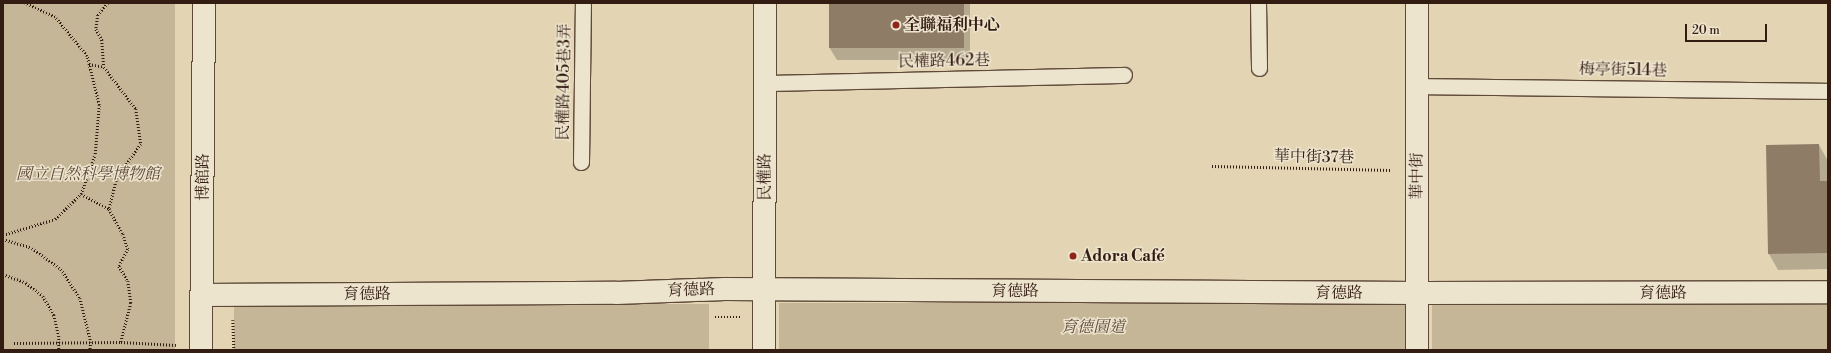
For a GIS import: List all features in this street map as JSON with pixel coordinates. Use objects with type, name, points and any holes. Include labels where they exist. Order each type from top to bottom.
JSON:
[{"type":"street","name":"博館路","points":[[201,349],[204,3]]},
{"type":"street","name":"民權路","points":[[764,350],[765,3]]},
{"type":"street","name":"華中街","points":[[1417,3],[1417,350]]},
{"type":"street","name":"育德路","points":[[202,295],[616,293],[725,289],[1417,293],[1828,292]]},
{"type":"lane","name":"民權路405巷3弄","points":[[581,162],[583,3]]},
{"type":"lane","points":[[1258,3],[1259,68]]},
{"type":"lane","name":"民權路462巷","points":[[765,83],[1124,75]]},
{"type":"lane","name":"梅亭街514巷","points":[[1417,86],[1828,91]]},
{"type":"path","points":[[3,235],[55,219],[81,194],[95,154],[99,105],[87,56],[55,18],[25,3]]},
{"type":"path","points":[[108,3],[98,15],[96,29],[102,40],[104,67],[136,109],[141,144],[117,178],[109,209]]},
{"type":"path","points":[[89,64],[104,67]]},
{"type":"path","name":"華中街37巷","points":[[1212,166],[1417,171]]},
{"type":"path","points":[[81,194],[109,209],[123,234],[128,249],[119,266],[128,281],[131,303],[121,342]]},
{"type":"path","points":[[3,239],[32,248],[61,269],[80,298],[91,342],[90,350]]},
{"type":"path","points":[[3,274],[26,283],[43,296],[54,315],[60,343],[59,350]]},
{"type":"path","points":[[228,322],[234,317],[234,350]]},
{"type":"path","points":[[14,343],[121,342],[201,349]]},
{"type":"green space","name":"國立自然科學博物館","points":[[3,3],[175,3],[175,350],[3,350]]},
{"type":"green space","name":"育德園道","points":[[779,303],[1408,303],[1408,350],[779,350]]},
{"type":"green space","points":[[1432,303],[1828,303],[1828,350],[1432,350]]},
{"type":"green space","points":[[234,304],[709,304],[709,350],[234,350]]},
{"type":"building","name":"全聯福利中心","points":[[829,3],[964,3],[964,48],[829,48]]},
{"type":"building","points":[[1819,144],[1820,181],[1828,181],[1828,253],[1768,254],[1766,145]]},
{"type":"place","name":"全聯福利中心","points":[[896,25]]},
{"type":"place","name":"Adora Café","points":[[1073,256]]}]
